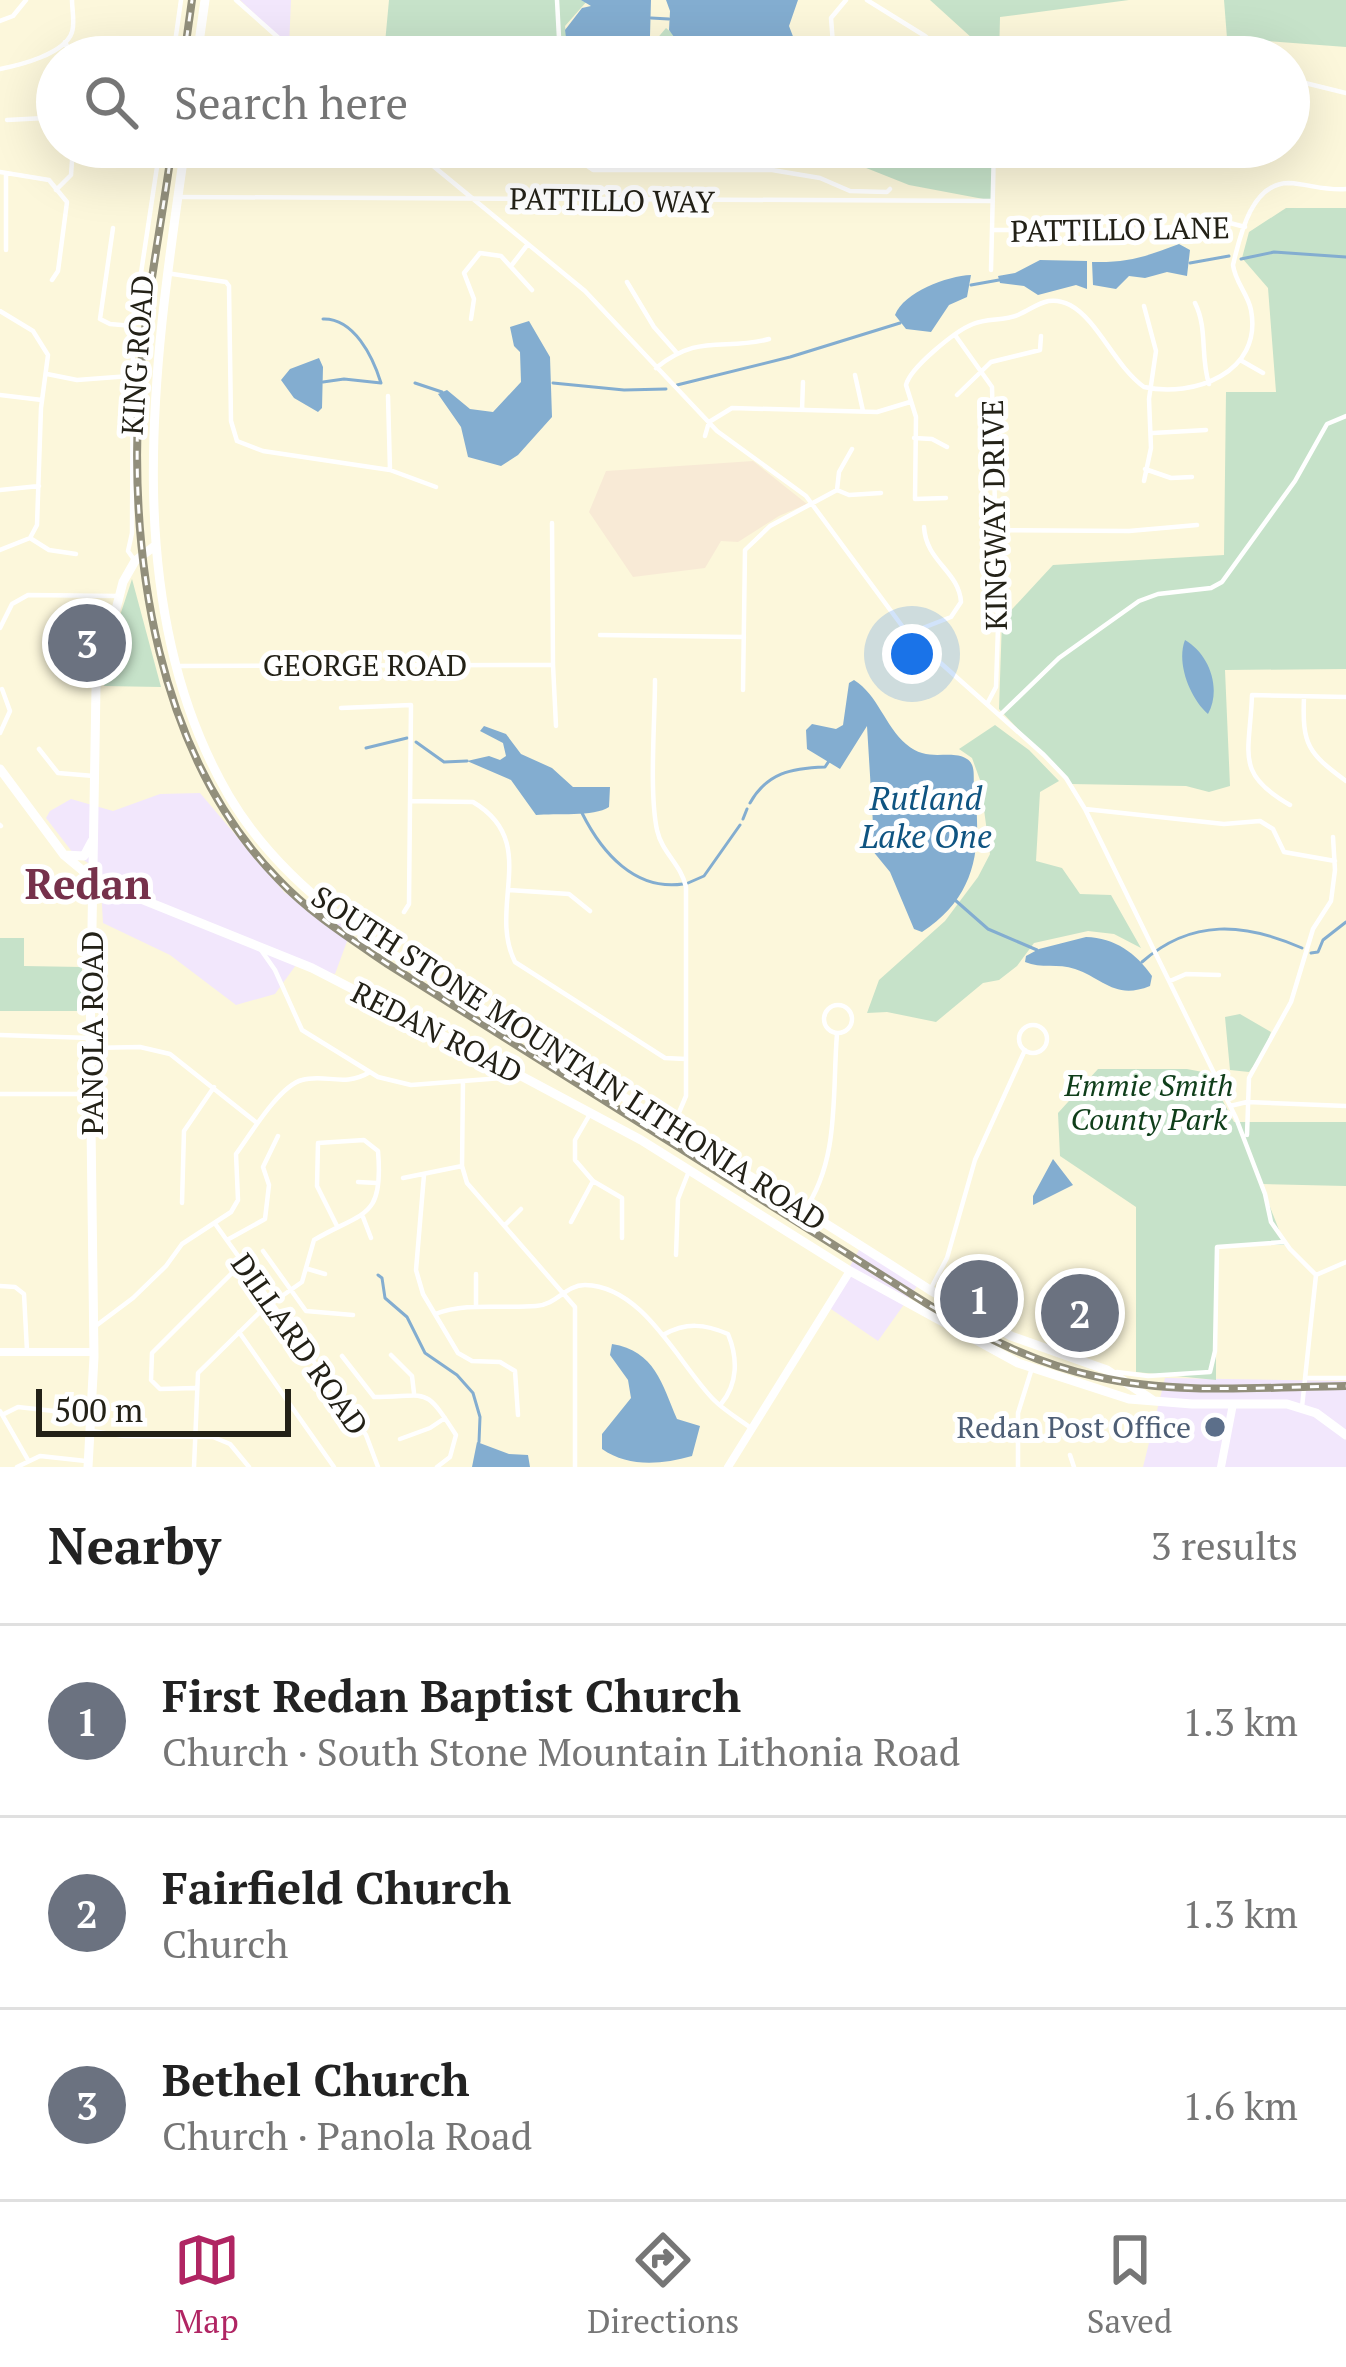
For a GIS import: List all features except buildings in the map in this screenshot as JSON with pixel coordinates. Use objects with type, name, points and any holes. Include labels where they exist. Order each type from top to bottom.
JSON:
[{"type":"main road","points":[[200,36],[205,0]]},
{"type":"main road","name":"SOUTH STONE MOUNTAIN LITHONIA ROAD","points":[[181,168],[156,363],[144,554],[159,572],[195,723],[220,781],[253,831],[326,907],[409,963],[930,1290],[1029,1345],[1114,1373],[1154,1401]]},
{"type":"main road","points":[[144,554],[159,572]]},
{"type":"main road","name":"PANOLA ROAD","points":[[88,1464],[94,1352],[90,1043],[99,668],[118,596],[144,554]]},
{"type":"main road","name":"REDAN ROAD","points":[[0,769],[64,855],[94,880],[312,968],[514,1073],[641,1140],[850,1270],[1032,1369],[1115,1395],[1154,1401]]},
{"type":"main road","points":[[64,855],[84,856],[94,836]]},
{"type":"main road","points":[[93,917],[101,895],[126,893]]},
{"type":"main road","points":[[1154,1401],[1287,1403],[1324,1418],[1346,1435]]},
{"type":"street","points":[[0,21],[19,11],[26,0]]},
{"type":"street","points":[[69,36],[72,0]]},
{"type":"street","points":[[176,36],[182,0]]},
{"type":"street","points":[[236,0],[276,36]]},
{"type":"street","points":[[557,0],[559,36]]},
{"type":"street","points":[[832,36],[830,17],[846,0]]},
{"type":"street","points":[[867,0],[924,36]]},
{"type":"street","points":[[0,69],[36,59]]},
{"type":"street","points":[[1310,84],[1346,93]]},
{"type":"street","points":[[7,120],[36,118]]},
{"type":"street","points":[[56,190],[71,175],[72,168]]},
{"type":"street","name":"KING ROAD","points":[[144,554],[128,551],[132,533],[131,376],[133,326],[157,168]]},
{"type":"street","points":[[436,168],[585,291],[709,422],[811,501],[908,634],[1066,778],[1230,1106],[1271,1222],[1316,1275],[1302,1408]]},
{"type":"street","points":[[589,168],[772,170],[820,178],[850,191],[886,192],[890,188]]},
{"type":"street","points":[[991,270],[993,168]]},
{"type":"street","points":[[5,250],[3,173],[41,177],[68,202],[58,271],[52,280]]},
{"type":"street","points":[[946,498],[915,499],[916,417],[907,377],[956,335],[972,324],[1013,317],[1039,303],[1057,300],[1086,316],[1106,348],[1138,383],[1150,388],[1209,384],[1240,360],[1251,310],[1233,265],[1263,193],[1279,184],[1346,189]]},
{"type":"street","name":"PATTILLO WAY","points":[[178,197],[992,201]]},
{"type":"street","name":"PATTILLO LANE","points":[[994,230],[1130,230],[1230,223],[1245,227]]},
{"type":"street","points":[[113,227],[97,320],[133,326]]},
{"type":"street","points":[[471,319],[474,298],[464,273],[480,253],[478,242]]},
{"type":"street","points":[[511,266],[529,244]]},
{"type":"street","points":[[480,253],[493,253],[532,290]]},
{"type":"street","points":[[166,274],[229,286],[231,422],[237,441],[262,451],[390,470],[436,488]]},
{"type":"street","points":[[627,282],[654,327],[676,352]]},
{"type":"street","points":[[1195,302],[1204,324],[1203,365],[1209,384]]},
{"type":"street","points":[[1144,305],[1155,344],[1152,434],[1144,481]]},
{"type":"street","points":[[0,311],[42,339],[48,355],[37,525],[30,538],[0,550]]},
{"type":"street","name":"KINGWAY DRIVE","points":[[956,335],[992,387],[997,682],[987,704]]},
{"type":"street","points":[[957,394],[998,359],[1040,350],[1041,336]]},
{"type":"street","points":[[656,368],[676,352],[707,343],[769,339]]},
{"type":"street","points":[[1240,360],[1263,373]]},
{"type":"street","points":[[46,374],[77,380],[131,376]]},
{"type":"street","points":[[855,375],[863,411]]},
{"type":"street","points":[[802,410],[803,382]]},
{"type":"street","points":[[0,395],[42,400]]},
{"type":"street","points":[[388,396],[390,470]]},
{"type":"street","points":[[704,436],[709,422],[732,408],[863,411],[889,410],[910,402]]},
{"type":"street","points":[[1000,716],[1059,658],[1139,601],[1222,582],[1265,527],[1327,424],[1346,416]]},
{"type":"street","points":[[1152,434],[1206,430]]},
{"type":"street","points":[[914,438],[947,447]]},
{"type":"street","points":[[837,490],[838,472],[852,449]]},
{"type":"street","points":[[1145,469],[1172,478],[1192,477]]},
{"type":"street","points":[[0,490],[39,486]]},
{"type":"street","points":[[743,690],[745,550],[759,534],[837,490],[848,495],[880,493]]},
{"type":"street","points":[[552,523],[556,727]]},
{"type":"street","points":[[997,530],[1129,531],[1197,525]]},
{"type":"street","points":[[908,634],[951,617],[961,602],[958,587],[928,552],[924,527]]},
{"type":"street","points":[[30,538],[49,550],[76,554]]},
{"type":"street","points":[[0,628],[12,604],[28,595],[118,596]]},
{"type":"street","points":[[600,635],[743,637]]},
{"type":"street","name":"GEORGE ROAD","points":[[178,666],[553,665]]},
{"type":"street","points":[[655,680],[656,826],[668,855],[680,866],[686,887],[683,1111],[672,1129]]},
{"type":"street","points":[[0,734],[10,711],[2,689]]},
{"type":"street","points":[[1290,805],[1254,780],[1250,767],[1252,695],[1346,697]]},
{"type":"street","points":[[1304,696],[1307,745],[1315,759],[1346,781]]},
{"type":"street","points":[[341,708],[411,705],[409,904],[404,912]]},
{"type":"street","points":[[39,749],[58,773],[94,776]]},
{"type":"street","points":[[1339,776],[1346,765]]},
{"type":"street","points":[[410,801],[478,804],[507,835],[510,951],[515,962],[665,1058],[686,1059]]},
{"type":"street","points":[[1085,809],[1224,824],[1260,821],[1273,829],[1284,852],[1335,861]]},
{"type":"street","points":[[1246,1141],[1249,1078],[1292,1002],[1312,929],[1331,901],[1333,837]]},
{"type":"street","points":[[509,890],[569,894],[590,911]]},
{"type":"street","points":[[257,945],[275,970],[302,1030],[370,1072],[411,1085],[514,1073]]},
{"type":"street","points":[[1170,981],[1186,974],[1219,975]]},
{"type":"street","points":[[841,1005],[850,1011],[852,1022],[837,1034],[826,1026],[824,1017],[828,1008],[841,1005]]},
{"type":"street","points":[[1028,1025],[1041,1028],[1045,1045],[1039,1051],[1025,1050],[1019,1040],[1021,1031],[1028,1025]]},
{"type":"street","points":[[804,1210],[821,1184],[828,1160],[837,1034]]},
{"type":"street","points":[[0,1035],[158,1050],[180,1059],[257,1123]]},
{"type":"street","points":[[930,1290],[947,1258],[976,1160],[1025,1050]]},
{"type":"street","points":[[94,1326],[133,1298],[182,1244],[216,1225],[236,1205],[236,1154],[257,1123],[300,1080],[342,1082],[370,1072]]},
{"type":"street","points":[[463,1082],[462,1166],[469,1187],[564,1291],[576,1312],[575,1467]]},
{"type":"street","points":[[182,1203],[184,1131],[214,1088]]},
{"type":"street","points":[[0,1094],[91,1094]]},
{"type":"street","points":[[1230,1106],[1247,1102],[1346,1106]]},
{"type":"street","points":[[590,1114],[573,1150],[577,1165],[625,1202],[622,1238]]},
{"type":"street","points":[[227,1240],[265,1219],[269,1185],[263,1167],[278,1136]]},
{"type":"street","points":[[310,1244],[363,1216],[374,1204],[379,1163],[374,1145],[364,1140],[319,1143],[315,1154],[317,1186],[337,1226]]},
{"type":"street","points":[[403,1178],[462,1166]]},
{"type":"street","points":[[676,1255],[678,1199],[689,1172]]},
{"type":"street","points":[[424,1175],[417,1275],[451,1345],[462,1356],[500,1362],[515,1371],[518,1415]]},
{"type":"street","points":[[572,1222],[593,1181]]},
{"type":"street","points":[[358,1182],[377,1183]]},
{"type":"street","points":[[506,1225],[521,1209]]},
{"type":"street","points":[[363,1216],[370,1238]]},
{"type":"street","name":"DILLARD ROAD","points":[[216,1225],[366,1435],[378,1467]]},
{"type":"street","points":[[302,1239],[310,1244]]},
{"type":"street","points":[[1114,1373],[1210,1372],[1215,1351],[1217,1247],[1284,1242]]},
{"type":"street","points":[[194,1467],[198,1373],[271,1303],[302,1282],[310,1244]]},
{"type":"street","points":[[263,1251],[301,1307],[314,1314],[353,1315]]},
{"type":"street","points":[[1316,1275],[1346,1262]]},
{"type":"street","points":[[195,1388],[172,1390],[154,1384],[152,1353],[242,1263]]},
{"type":"street","points":[[308,1269],[326,1274]]},
{"type":"street","points":[[728,1467],[850,1270]]},
{"type":"street","points":[[476,1274],[476,1307]]},
{"type":"street","points":[[0,1286],[15,1287],[24,1294],[27,1353]]},
{"type":"street","points":[[435,1314],[456,1307],[543,1306],[564,1291],[590,1286],[643,1312],[720,1406],[751,1428]]},
{"type":"street","points":[[663,1335],[697,1325],[728,1334],[734,1353],[734,1385],[720,1406]]},
{"type":"street","points":[[239,1332],[334,1467]]},
{"type":"street","points":[[0,1352],[94,1352]]},
{"type":"street","points":[[391,1355],[412,1376],[414,1393]]},
{"type":"street","points":[[342,1356],[374,1397],[414,1393],[434,1401],[456,1435],[450,1457],[437,1467]]},
{"type":"street","points":[[1018,1467],[1018,1413],[1032,1369]]},
{"type":"street","points":[[1307,1378],[1346,1378]]},
{"type":"street","points":[[1221,1467],[1233,1404]]},
{"type":"street","points":[[28,1460],[2,1412],[18,1407],[54,1412]]},
{"type":"street","points":[[400,1439],[445,1418]]},
{"type":"street","points":[[92,1431],[213,1437],[230,1444],[249,1467]]},
{"type":"street","points":[[17,1467],[57,1455],[88,1464]]},
{"type":"street","points":[[1070,1455],[1075,1467]]},
{"type":"shaded area","points":[[240,0],[291,0],[289,36],[278,36]]},
{"type":"shaded area","points":[[753,461],[807,504],[738,542],[721,541],[705,568],[633,577],[589,512],[606,471]]},
{"type":"shaded area","points":[[200,793],[285,893],[353,925],[335,974],[296,965],[275,994],[236,1005],[170,955],[103,923],[100,871],[73,853],[46,818],[71,799],[113,811],[160,794]]},
{"type":"shaded area","points":[[861,1246],[920,1282],[878,1341],[828,1307]]},
{"type":"shaded area","points":[[1165,1378],[1346,1381],[1346,1467],[1143,1467]]},
{"type":"green space","points":[[389,0],[588,0],[565,26],[566,36],[386,36]]},
{"type":"green space","points":[[930,0],[1129,0],[1000,17],[1000,36],[970,36]]},
{"type":"green space","points":[[1224,0],[1346,0],[1346,47],[1310,44],[1310,36],[1227,36]]},
{"type":"green space","points":[[866,168],[995,168],[994,201],[909,185]]},
{"type":"green space","points":[[1286,208],[1346,208],[1346,669],[1225,670],[1230,786],[1209,792],[1186,786],[1070,784],[999,709],[1002,620],[1053,565],[1224,555],[1226,392],[1276,392],[1268,288],[1242,258],[1249,232]]},
{"type":"green space","points":[[132,579],[161,687],[104,686],[109,649]]},
{"type":"green space","points":[[995,725],[1059,781],[1040,792],[1036,861],[1062,868],[1080,894],[1111,895],[1141,948],[1114,934],[1088,931],[1034,943],[1017,966],[999,980],[983,983],[936,1022],[867,1013],[879,980],[945,921],[990,854],[980,780],[972,758],[959,749]]},
{"type":"green space","points":[[0,938],[24,938],[24,966],[82,967],[81,1011],[0,1011]]},
{"type":"green space","points":[[1240,1014],[1271,1032],[1249,1072],[1230,1070],[1225,1017]]},
{"type":"green space","name":"Emmie Smith County Park","points":[[1098,1069],[1208,1073],[1234,1122],[1346,1122],[1346,1186],[1261,1184],[1285,1245],[1216,1245],[1216,1380],[1136,1372],[1136,1207],[1060,1156],[1058,1113]]},
{"type":"water","points":[[581,0],[651,0],[650,36],[566,36],[565,30],[582,8],[591,6]]},
{"type":"water","points":[[666,0],[798,0],[789,26],[793,36],[673,36]]},
{"type":"water","points":[[1179,244],[1190,250],[1187,276],[1167,272],[1145,278],[1129,276],[1116,289],[1093,285],[1092,262],[1136,258]]},
{"type":"water","points":[[1040,260],[1087,261],[1087,289],[1076,285],[1038,295],[1024,286],[1000,283],[998,276]]},
{"type":"water","points":[[971,275],[967,297],[949,305],[931,332],[906,329],[895,315],[907,299],[927,287]]},
{"type":"water","points":[[529,321],[550,357],[552,417],[518,455],[501,466],[468,457],[461,427],[438,394],[447,390],[470,409],[493,412],[521,382],[520,352],[510,327]]},
{"type":"water","points":[[319,358],[323,367],[318,412],[294,398],[281,380],[290,369]]},
{"type":"water","points":[[1185,640],[1211,672],[1214,693],[1208,714],[1186,680]]},
{"type":"water","name":"Rutland Lake One","points":[[854,680],[906,744],[923,753],[960,756],[973,767],[977,828],[972,868],[955,902],[922,932],[914,929],[890,872],[863,839],[873,824],[867,726],[840,769],[807,749],[806,730],[812,724],[836,729],[843,725],[849,683]]},
{"type":"water","points":[[484,726],[506,734],[521,754],[552,768],[573,787],[610,787],[609,807],[536,815],[511,780],[467,761],[506,756],[503,743],[480,731]]},
{"type":"water","points":[[1086,937],[1106,940],[1132,954],[1152,976],[1150,986],[1128,991],[1075,969],[1025,962],[1026,956],[1039,949]]},
{"type":"water","points":[[1053,1159],[1073,1185],[1033,1205],[1033,1196]]},
{"type":"water","points":[[612,1344],[648,1362],[677,1419],[700,1426],[692,1456],[645,1463],[602,1449],[602,1434],[631,1398],[628,1380],[610,1355]]},
{"type":"water","points":[[477,1442],[509,1454],[528,1455],[530,1467],[472,1467]]},
{"type":"waterway","points":[[651,18],[669,19]]},
{"type":"waterway","points":[[1241,259],[1274,252],[1346,257]]},
{"type":"waterway","points":[[1190,263],[1229,256]]},
{"type":"waterway","points":[[971,285],[999,280]]},
{"type":"waterway","points":[[323,319],[353,332],[381,383],[323,382]]},
{"type":"waterway","points":[[677,385],[900,323]]},
{"type":"waterway","points":[[415,383],[442,392]]},
{"type":"waterway","points":[[553,383],[666,389]]},
{"type":"waterway","points":[[366,748],[407,738]]},
{"type":"waterway","points":[[416,742],[444,762],[467,761]]},
{"type":"waterway","points":[[750,803],[772,779],[791,771],[825,767],[829,761]]},
{"type":"waterway","points":[[743,819],[747,809]]},
{"type":"waterway","points":[[582,813],[599,842],[622,866],[650,881],[683,884]]},
{"type":"waterway","points":[[688,883],[704,876],[740,825]]},
{"type":"waterway","points":[[955,900],[988,929],[1037,950]]},
{"type":"waterway","points":[[1311,953],[1318,952],[1323,940],[1346,922]]},
{"type":"waterway","points":[[1142,962],[1180,938],[1219,929],[1260,933],[1302,948]]},
{"type":"waterway","points":[[378,1275],[385,1298],[407,1317],[425,1353],[473,1393],[480,1417],[479,1442]]},
{"type":"railway","points":[[187,36],[192,0]]},
{"type":"railway","points":[[169,168],[139,392],[139,521],[147,587],[159,652],[178,714],[204,774],[237,829],[278,879],[316,914],[386,963],[929,1305],[989,1338],[1053,1365],[1128,1383],[1221,1389],[1346,1386]]},
{"type":"place","name":"Bethel Church","points":[[87,643]]},
{"type":"place","name":"First Redan Baptist Church","points":[[979,1299]]},
{"type":"place","name":"Fairfield Church","points":[[1080,1313]]},
{"type":"place","name":"Redan Post Office","points":[[1215,1427]]},
{"type":"district","name":"Redan","points":[[88,883]]}]
